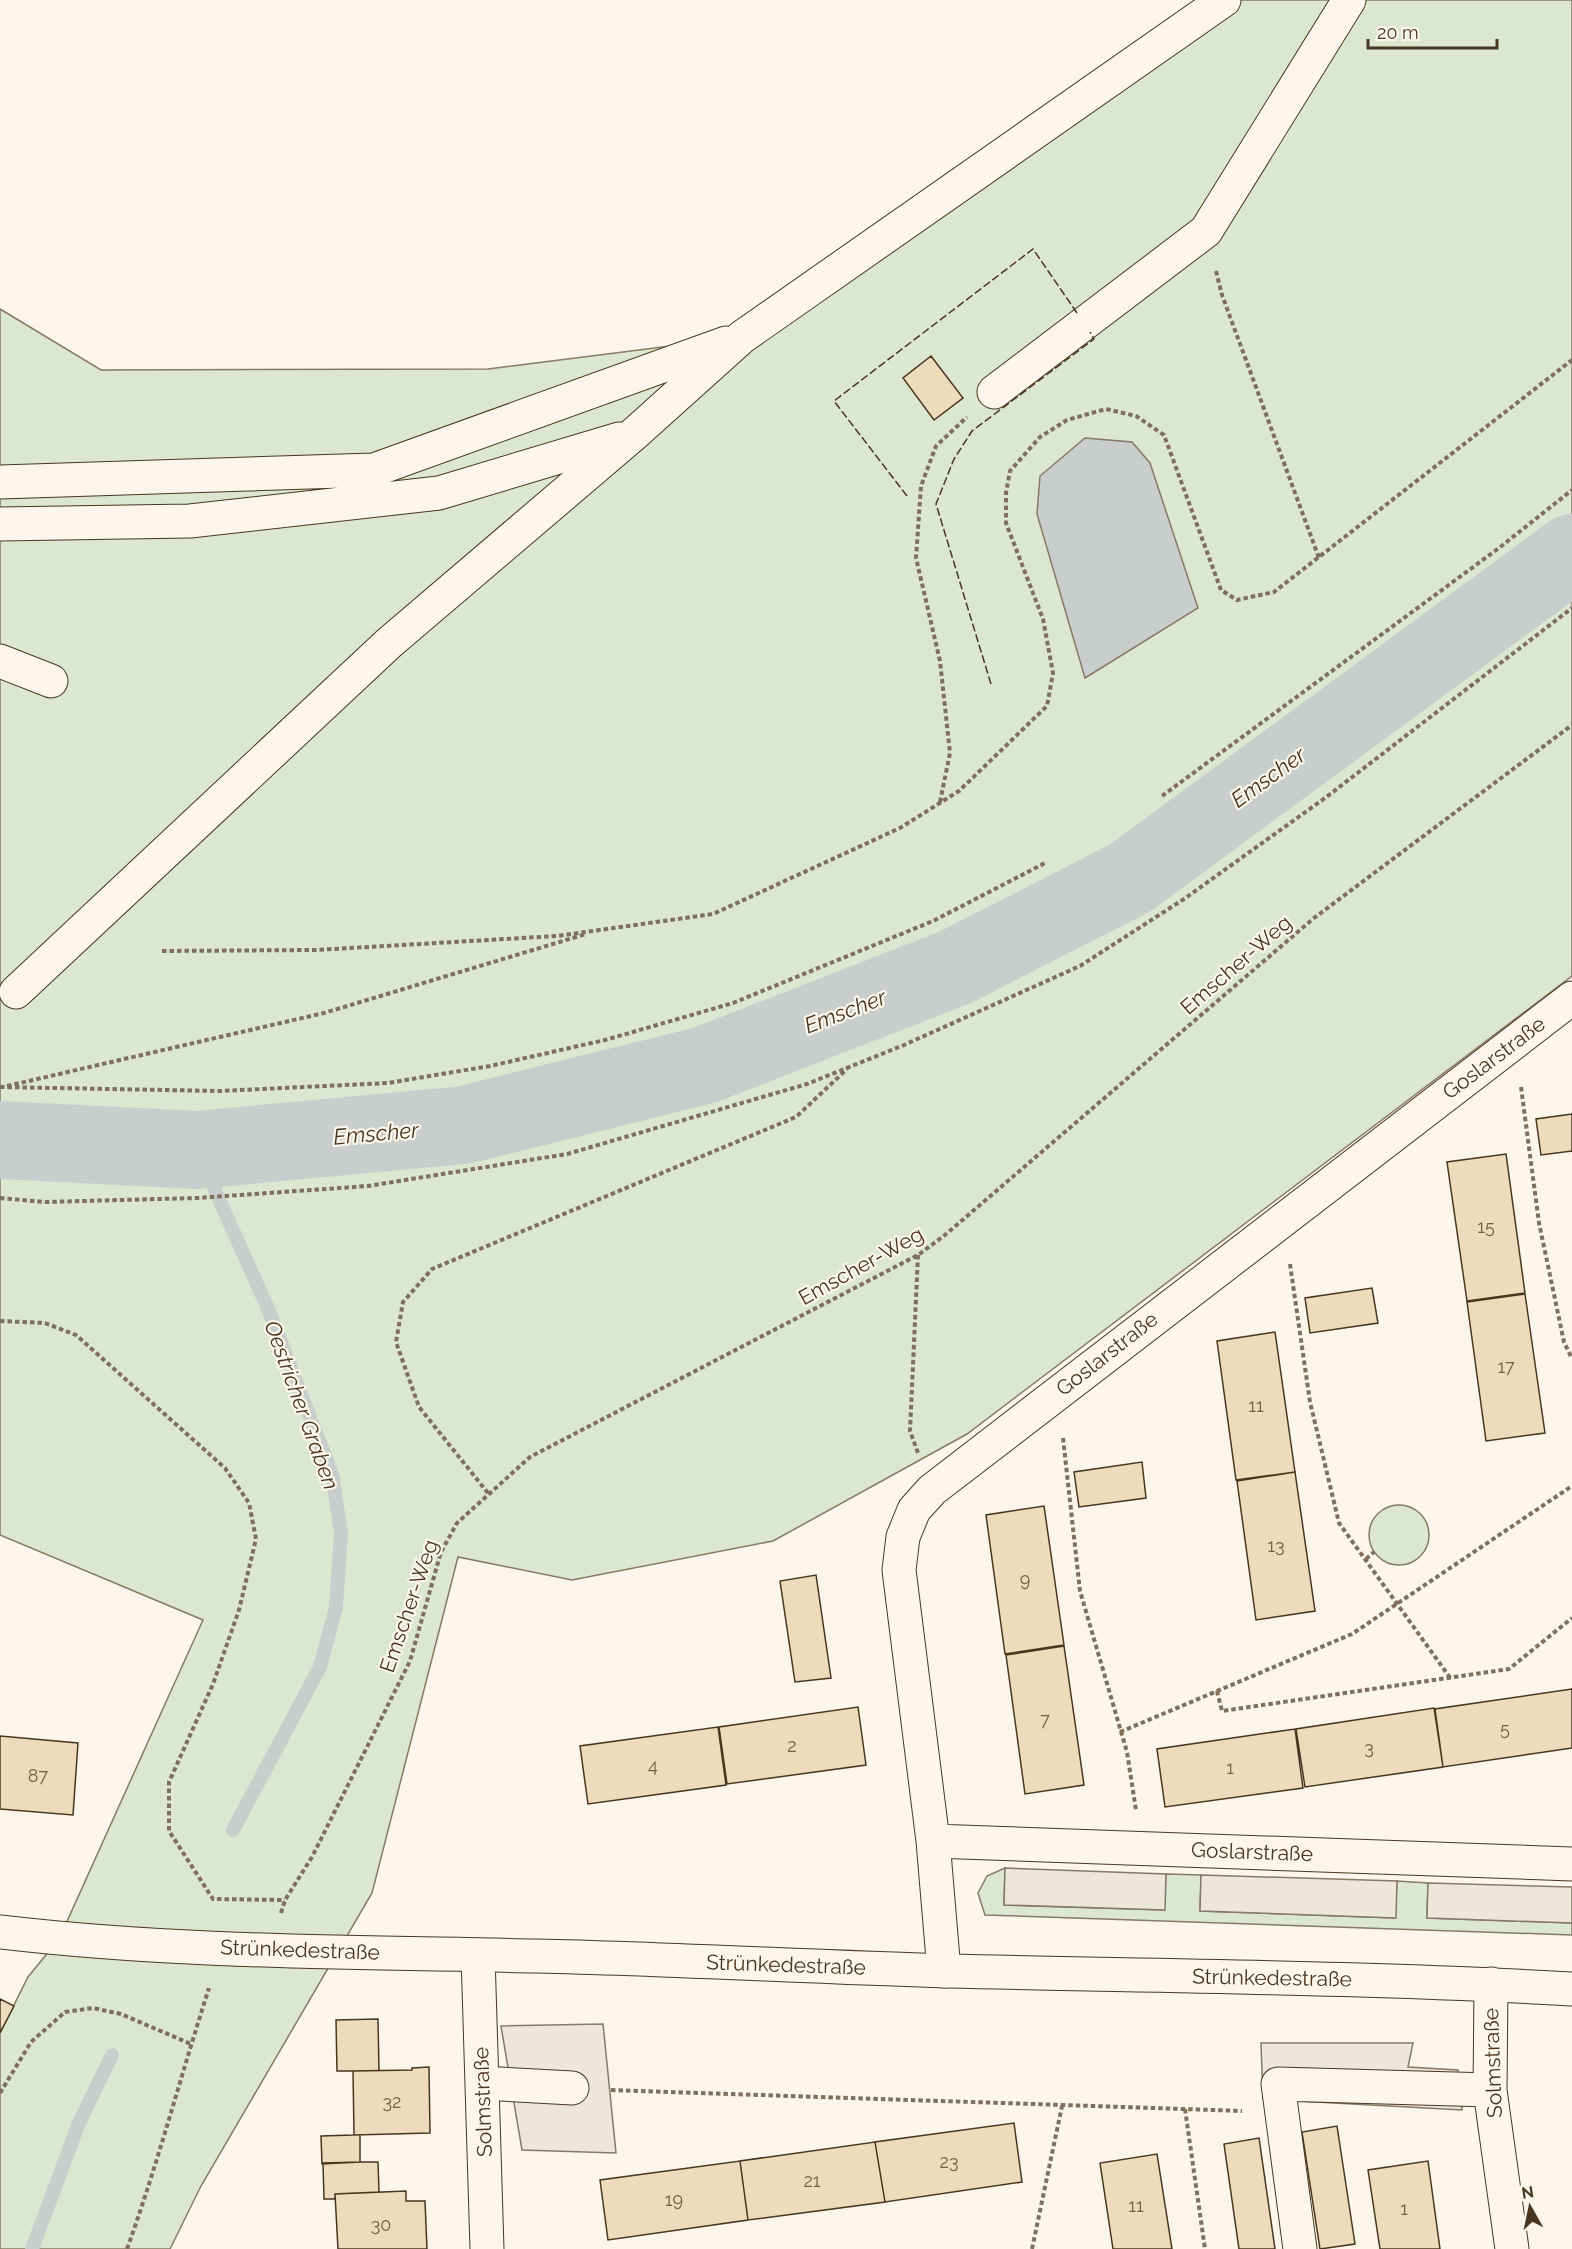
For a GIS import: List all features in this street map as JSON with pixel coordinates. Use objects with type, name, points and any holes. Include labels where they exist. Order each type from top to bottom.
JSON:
[{"type":"street","points":[[16,992],[389,643],[633,435],[742,337],[1224,0]]},
{"type":"street","points":[[994,392],[1206,231],[1349,0]]},
{"type":"street","points":[[0,482],[374,470],[742,337]]},
{"type":"street","points":[[0,524],[190,521],[439,493],[633,435]]},
{"type":"street","points":[[0,662],[51,681]]},
{"type":"street","name":"Goslarstraße","points":[[944,1971],[933,1841],[899,1570],[903,1538],[914,1510],[932,1490],[1572,998]]},
{"type":"street","name":"Goslarstraße","points":[[933,1841],[1572,1864]]},
{"type":"street","name":"Strünkedestraße","points":[[0,1932],[58,1939],[335,1953],[478,1955],[944,1971],[1491,1984],[1572,1989]]},
{"type":"street","name":"Solmstraße","points":[[478,1955],[487,2249]]},
{"type":"street","name":"Solmstraße","points":[[1491,1984],[1490,2090],[1512,2249]]},
{"type":"street","points":[[482,2084],[572,2088]]},
{"type":"street","points":[[1300,2249],[1278,2084],[1490,2090]]},
{"type":"path","points":[[1206,231],[1222,295],[1318,558]]},
{"type":"path","points":[[162,951],[316,950],[558,936],[712,914],[900,828],[959,791],[1047,706],[1053,674],[1043,619],[1006,523],[1006,493],[1010,471],[1040,437],[1067,420],[1106,408],[1136,416],[1164,435],[1221,590],[1237,600],[1274,592],[1572,360]]},
{"type":"path","points":[[939,803],[950,753],[940,661],[916,558],[921,486],[936,446],[994,392]]},
{"type":"path","points":[[1162,796],[1499,548],[1572,490]]},
{"type":"path","points":[[0,1198],[45,1202],[198,1198],[368,1186],[567,1154],[807,1084],[1080,966],[1184,899],[1325,798],[1572,608]]},
{"type":"path","name":"Emscher-Weg","points":[[0,1321],[45,1323],[76,1335],[225,1468],[249,1503],[256,1539],[239,1610],[213,1684],[169,1782],[169,1831],[213,1899],[285,1900],[312,1857],[410,1661],[441,1551],[457,1522],[488,1493],[530,1457],[918,1254],[945,1235],[1314,918],[1572,725]]},
{"type":"path","points":[[0,1087],[220,1091],[388,1083],[490,1066],[605,1040],[732,1003],[933,921],[1047,862]]},
{"type":"path","points":[[0,1087],[324,1013],[599,930]]},
{"type":"path","points":[[1515,1042],[1539,1223],[1564,1342],[1572,1359]]},
{"type":"path","points":[[488,1493],[419,1407],[396,1342],[403,1302],[432,1269],[796,1118],[850,1067]]},
{"type":"path","points":[[1283,1219],[1310,1402],[1339,1523],[1451,1679]]},
{"type":"path","points":[[918,1254],[910,1431],[932,1490]]},
{"type":"path","points":[[1058,1392],[1080,1591],[1126,1752],[1143,1849]]},
{"type":"path","points":[[1120,1732],[1352,1634],[1572,1486]]},
{"type":"path","points":[[1366,1559],[1374,1552]]},
{"type":"path","points":[[1217,1691],[1222,1711],[1509,1669],[1571,1620]]},
{"type":"path","points":[[127,2249],[152,2181],[191,2044],[223,1947]]},
{"type":"path","points":[[0,2093],[31,2042],[65,2012],[93,2008],[121,2014],[191,2044]]},
{"type":"path","points":[[572,2088],[1281,2112]]},
{"type":"path","points":[[1032,2249],[1062,2106]]},
{"type":"path","points":[[1185,2109],[1205,2249]]},
{"type":"green space","points":[[1202,0],[1572,0],[1572,976],[967,1434],[773,1541],[572,1580],[458,1557],[372,1893],[201,2186],[170,2249],[0,2249],[0,2033],[28,1977],[59,1939],[203,1620],[0,1535],[0,309],[101,370],[488,369],[742,337]]},
{"type":"green space","points":[[1399,1505],[1420,1514],[1429,1535],[1420,1556],[1399,1565],[1378,1556],[1369,1535],[1378,1514]]},
{"type":"green space","points":[[1005,1868],[1004,1905],[1164,1910],[1166,1874],[1201,1875],[1200,1911],[1395,1918],[1397,1881],[1428,1883],[1427,1918],[1572,1923],[1572,1935],[985,1915],[978,1893],[987,1876]]},
{"type":"shaded area","points":[[1085,438],[1132,442],[1150,463],[1198,608],[1085,678],[1037,514],[1040,476]]},
{"type":"shaded area","points":[[1005,1868],[1166,1874],[1165,1910],[1004,1905]]},
{"type":"shaded area","points":[[1201,1875],[1397,1881],[1396,1918],[1200,1911]]},
{"type":"shaded area","points":[[1428,1883],[1572,1887],[1572,1923],[1427,1918]]},
{"type":"shaded area","points":[[603,2024],[616,2153],[522,2150],[501,2026]]},
{"type":"shaded area","points":[[1261,2043],[1413,2043],[1408,2067],[1458,2070],[1462,2110],[1263,2099]]},
{"type":"building","points":[[931,356],[963,398],[934,420],[903,378]]},
{"type":"building","points":[[1572,1114],[1572,1151],[1541,1155],[1536,1119]]},
{"type":"building","points":[[1506,1154],[1525,1293],[1467,1301],[1447,1162]]},
{"type":"building","points":[[1372,1288],[1378,1323],[1310,1333],[1305,1298]]},
{"type":"building","points":[[1525,1294],[1545,1433],[1486,1441],[1467,1302]]},
{"type":"building","points":[[1275,1332],[1295,1472],[1236,1480],[1217,1341]]},
{"type":"building","points":[[1142,1462],[1146,1498],[1079,1507],[1074,1472]]},
{"type":"building","points":[[1295,1472],[1315,1611],[1256,1620],[1237,1481]]},
{"type":"building","points":[[1044,1506],[1064,1645],[1005,1654],[986,1515]]},
{"type":"building","points":[[816,1575],[831,1678],[795,1682],[780,1581]]},
{"type":"building","points":[[1064,1646],[1084,1785],[1025,1794],[1006,1655]]},
{"type":"building","points":[[1572,1689],[1572,1748],[1443,1767],[1435,1709]]},
{"type":"building","points":[[858,1707],[866,1765],[727,1784],[719,1727]]},
{"type":"building","points":[[1434,1708],[1443,1767],[1305,1787],[1296,1729]]},
{"type":"building","points":[[718,1727],[726,1785],[588,1804],[580,1746]]},
{"type":"building","points":[[1295,1729],[1303,1788],[1165,1807],[1157,1749]]},
{"type":"building","points":[[0,1736],[78,1743],[73,1815],[0,1809]]},
{"type":"building","points":[[0,1999],[14,2006],[0,2033]]},
{"type":"building","points":[[378,2019],[379,2071],[337,2071],[336,2020]]},
{"type":"building","points":[[429,2067],[430,2133],[354,2135],[353,2071],[412,2070],[412,2068]]},
{"type":"building","points":[[1014,2123],[1022,2182],[885,2202],[875,2142]]},
{"type":"building","points":[[1337,2126],[1355,2244],[1320,2249],[1302,2132]]},
{"type":"building","points":[[360,2135],[360,2162],[322,2164],[321,2136]]},
{"type":"building","points":[[1259,2138],[1275,2249],[1239,2249],[1224,2144]]},
{"type":"building","points":[[875,2142],[885,2202],[748,2220],[740,2161]]},
{"type":"building","points":[[1157,2154],[1172,2249],[1113,2249],[1100,2163]]},
{"type":"building","points":[[740,2161],[748,2220],[608,2240],[600,2180]]},
{"type":"building","points":[[1428,2161],[1440,2249],[1380,2249],[1368,2170]]},
{"type":"building","points":[[378,2162],[379,2192],[335,2194],[335,2199],[324,2199],[323,2163]]},
{"type":"building","points":[[406,2191],[406,2201],[425,2201],[427,2249],[338,2249],[335,2194]]},
{"type":"waterway","name":"Emscher","points":[[0,1140],[197,1150],[464,1125],[705,1065],[956,967],[1130,878],[1572,553]]},
{"type":"waterway","name":"Oestricher Graben","points":[[197,1150],[269,1311],[332,1474],[341,1532],[336,1607],[320,1667],[233,1830]]},
{"type":"waterway","name":"Oestricher Graben","points":[[32,2249],[79,2123],[112,2055]]},
{"type":"fence","points":[[907,496],[834,401],[1033,249],[1077,313]]},
{"type":"fence","points":[[991,684],[936,504],[954,459],[972,431],[1094,339],[1090,332]]}]
